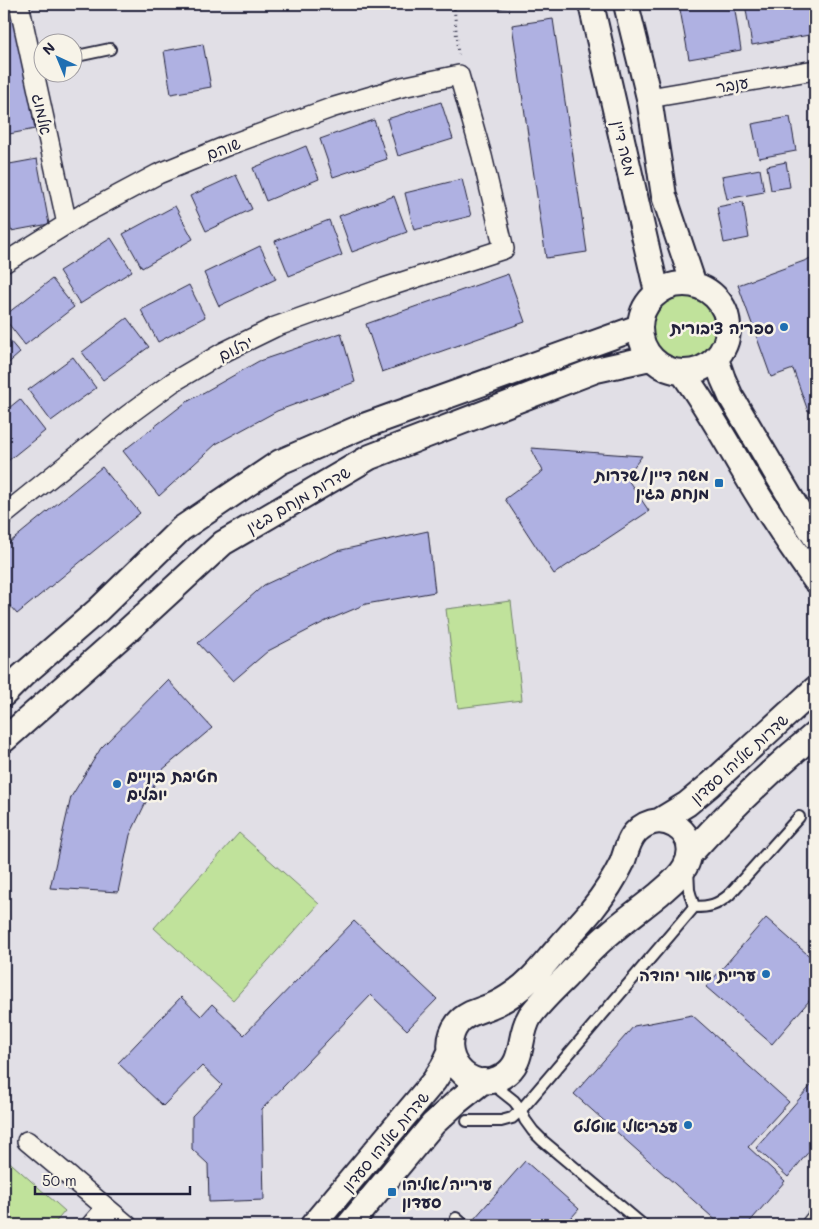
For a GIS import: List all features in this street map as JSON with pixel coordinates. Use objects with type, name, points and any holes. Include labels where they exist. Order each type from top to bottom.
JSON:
[{"type":"street","name":"אלמוג","points":[[19,4],[32,46]]},
{"type":"street","name":"משה דיין","points":[[591,4],[657,292]]},
{"type":"street","name":"משה דיין","points":[[626,4],[649,98],[664,196],[694,285]]},
{"type":"street","name":"ענבר","points":[[649,98],[815,70]]},
{"type":"street","name":"שוהם","points":[[4,263],[83,214],[158,174],[228,145],[331,108],[402,87],[459,76]]},
{"type":"street","name":"יהלום","points":[[4,515],[128,415],[173,382],[224,352],[275,327],[384,288],[504,249],[482,156],[459,76]]},
{"type":"street","name":"אלמוג","points":[[41,82],[67,224]]},
{"type":"street","points":[[685,283],[694,285],[712,293],[722,304],[727,318],[728,332],[725,346],[716,359],[704,368],[690,372],[675,372],[661,367],[650,358],[642,345],[639,327],[641,316],[647,302],[657,292],[671,285],[685,283]]},
{"type":"street","points":[[4,694],[23,675],[98,610],[181,528],[280,462],[361,427],[639,327]]},
{"type":"street","name":"שדרות מנחם בגין","points":[[4,740],[223,543],[231,538],[370,456],[596,370],[650,358]]},
{"type":"street","points":[[716,359],[731,397],[815,537]]},
{"type":"street","points":[[682,372],[705,405],[756,491],[815,580]]},
{"type":"street","name":"שדרות אליהו סעדון","points":[[313,1225],[434,1081],[450,1052],[452,1034],[461,1019],[504,1000],[530,981],[600,899],[616,874],[636,831],[649,823],[659,821],[687,804],[711,784],[813,688]]},
{"type":"street","name":"שדרות אליהו סעדון","points":[[350,1225],[433,1124],[458,1101],[485,1081],[499,1078],[513,1068],[520,1052],[525,1026],[539,1006],[602,940],[669,886],[682,872],[689,858],[713,828],[789,755],[815,734]]},
{"type":"street","points":[[659,821],[673,825],[681,831],[687,839],[689,858]]},
{"type":"street","points":[[450,1052],[454,1064],[462,1072],[472,1078],[485,1081]]},
{"type":"street","points":[[27,1141],[127,1225]]},
{"type":"street","points":[[91,1225],[106,1208]]},
{"type":"street","points":[[811,1225],[815,1220]]},
{"type":"lane","points":[[82,55],[110,49]]},
{"type":"lane","points":[[467,1121],[501,1121],[512,1118],[521,1110],[694,907],[711,906],[729,895],[799,817]]},
{"type":"lane","points":[[689,858],[690,890],[694,907]]},
{"type":"lane","points":[[485,1081],[507,1094],[521,1110],[533,1131],[543,1141],[642,1225]]},
{"type":"lane","points":[[456,1218],[464,1225]]},
{"type":"path","points":[[454,4],[459,76]]},
{"type":"green space","points":[[676,287],[692,287],[707,294],[718,305],[725,320],[722,344],[713,357],[692,369],[676,369],[661,362],[650,351],[643,336],[643,320],[650,305],[661,294]]},
{"type":"green space","points":[[511,601],[522,700],[458,708],[446,609]]},
{"type":"green space","points":[[239,833],[319,904],[233,1000],[154,928]]},
{"type":"green space","points":[[4,1157],[65,1211],[53,1225],[4,1225]]},
{"type":"building","points":[[499,4],[525,4],[500,8]]},
{"type":"building","points":[[679,4],[734,4],[741,50],[689,59]]},
{"type":"building","points":[[745,4],[815,4],[815,34],[752,45]]},
{"type":"building","points":[[13,5],[35,129],[4,135],[4,7]]},
{"type":"building","points":[[553,19],[587,252],[546,258],[512,25]]},
{"type":"building","points":[[203,44],[211,87],[171,94],[164,51]]},
{"type":"building","points":[[441,102],[453,139],[398,156],[387,119]]},
{"type":"building","points":[[790,117],[796,151],[759,158],[752,124]]},
{"type":"building","points":[[374,120],[387,159],[333,177],[320,139]]},
{"type":"building","points":[[306,146],[319,179],[266,201],[253,168]]},
{"type":"building","points":[[37,159],[49,224],[11,231],[4,190],[4,165]]},
{"type":"building","points":[[786,162],[790,187],[771,190],[767,166]]},
{"type":"building","points":[[760,169],[764,192],[727,199],[722,176]]},
{"type":"building","points":[[236,175],[252,209],[206,231],[190,196]]},
{"type":"building","points":[[462,179],[471,216],[414,230],[405,193]]},
{"type":"building","points":[[394,196],[407,232],[352,252],[339,216]]},
{"type":"building","points":[[743,202],[749,238],[724,243],[717,207]]},
{"type":"building","points":[[175,206],[193,239],[142,268],[123,234]]},
{"type":"building","points":[[329,220],[342,255],[289,276],[275,241]]},
{"type":"building","points":[[111,238],[132,271],[80,304],[59,271]]},
{"type":"building","points":[[260,246],[276,279],[219,306],[204,273]]},
{"type":"building","name":"ספריה ציבורית","points":[[815,257],[815,408],[808,411],[793,369],[771,377],[738,285]]},
{"type":"building","points":[[508,274],[525,322],[382,372],[366,324]]},
{"type":"building","points":[[52,279],[74,307],[25,345],[4,316]]},
{"type":"building","points":[[189,285],[205,317],[158,342],[141,310]]},
{"type":"building","points":[[127,318],[149,347],[103,380],[82,352]]},
{"type":"building","points":[[341,333],[355,382],[277,411],[216,444],[159,496],[123,451],[185,403],[259,361]]},
{"type":"building","points":[[4,334],[20,353],[4,367]]},
{"type":"building","points":[[73,357],[96,388],[51,421],[28,390]]},
{"type":"building","points":[[20,399],[45,431],[4,464],[4,412]]},
{"type":"building","points":[[531,448],[642,456],[626,477],[649,511],[554,574],[505,499],[543,471]]},
{"type":"building","points":[[102,467],[140,513],[17,614],[4,599],[4,547]]},
{"type":"building","points":[[428,531],[435,592],[366,604],[326,621],[268,651],[233,681],[198,643],[264,585],[337,551]]},
{"type":"building","name":"חטיבת ביניים יובלים","points":[[168,680],[212,728],[161,771],[130,835],[118,892],[50,888],[71,797],[101,748]]},
{"type":"building","name":"עריית אור יהודה","points":[[766,918],[815,961],[815,994],[772,1044],[706,987]]},
{"type":"building","points":[[354,921],[437,999],[407,1030],[371,995],[262,1109],[264,1200],[209,1202],[208,1164],[192,1149],[192,1116],[222,1085],[202,1066],[163,1106],[118,1063],[181,997],[201,1016],[212,1004],[244,1035]]},
{"type":"building","name":"עזריאלי אוטלט","points":[[692,1015],[789,1102],[748,1147],[785,1181],[747,1225],[721,1225],[574,1094],[634,1026]]},
{"type":"building","points":[[815,1081],[815,1144],[788,1177],[756,1148]]},
{"type":"building","points":[[525,1161],[579,1209],[565,1225],[482,1225],[474,1219]]},
{"type":"place","name":"ספריה ציבורית","points":[[784,327]]},
{"type":"place","name":"משה דיין/שדרות מנחם בגין","points":[[719,483]]},
{"type":"place","name":"חטיבת ביניים יובלים","points":[[117,784]]},
{"type":"place","name":"עריית אור יהודה","points":[[766,974]]},
{"type":"place","name":"עזריאלי אוטלט","points":[[688,1125]]},
{"type":"place","name":"עירייה/אליהו סעדון","points":[[392,1192]]}]
